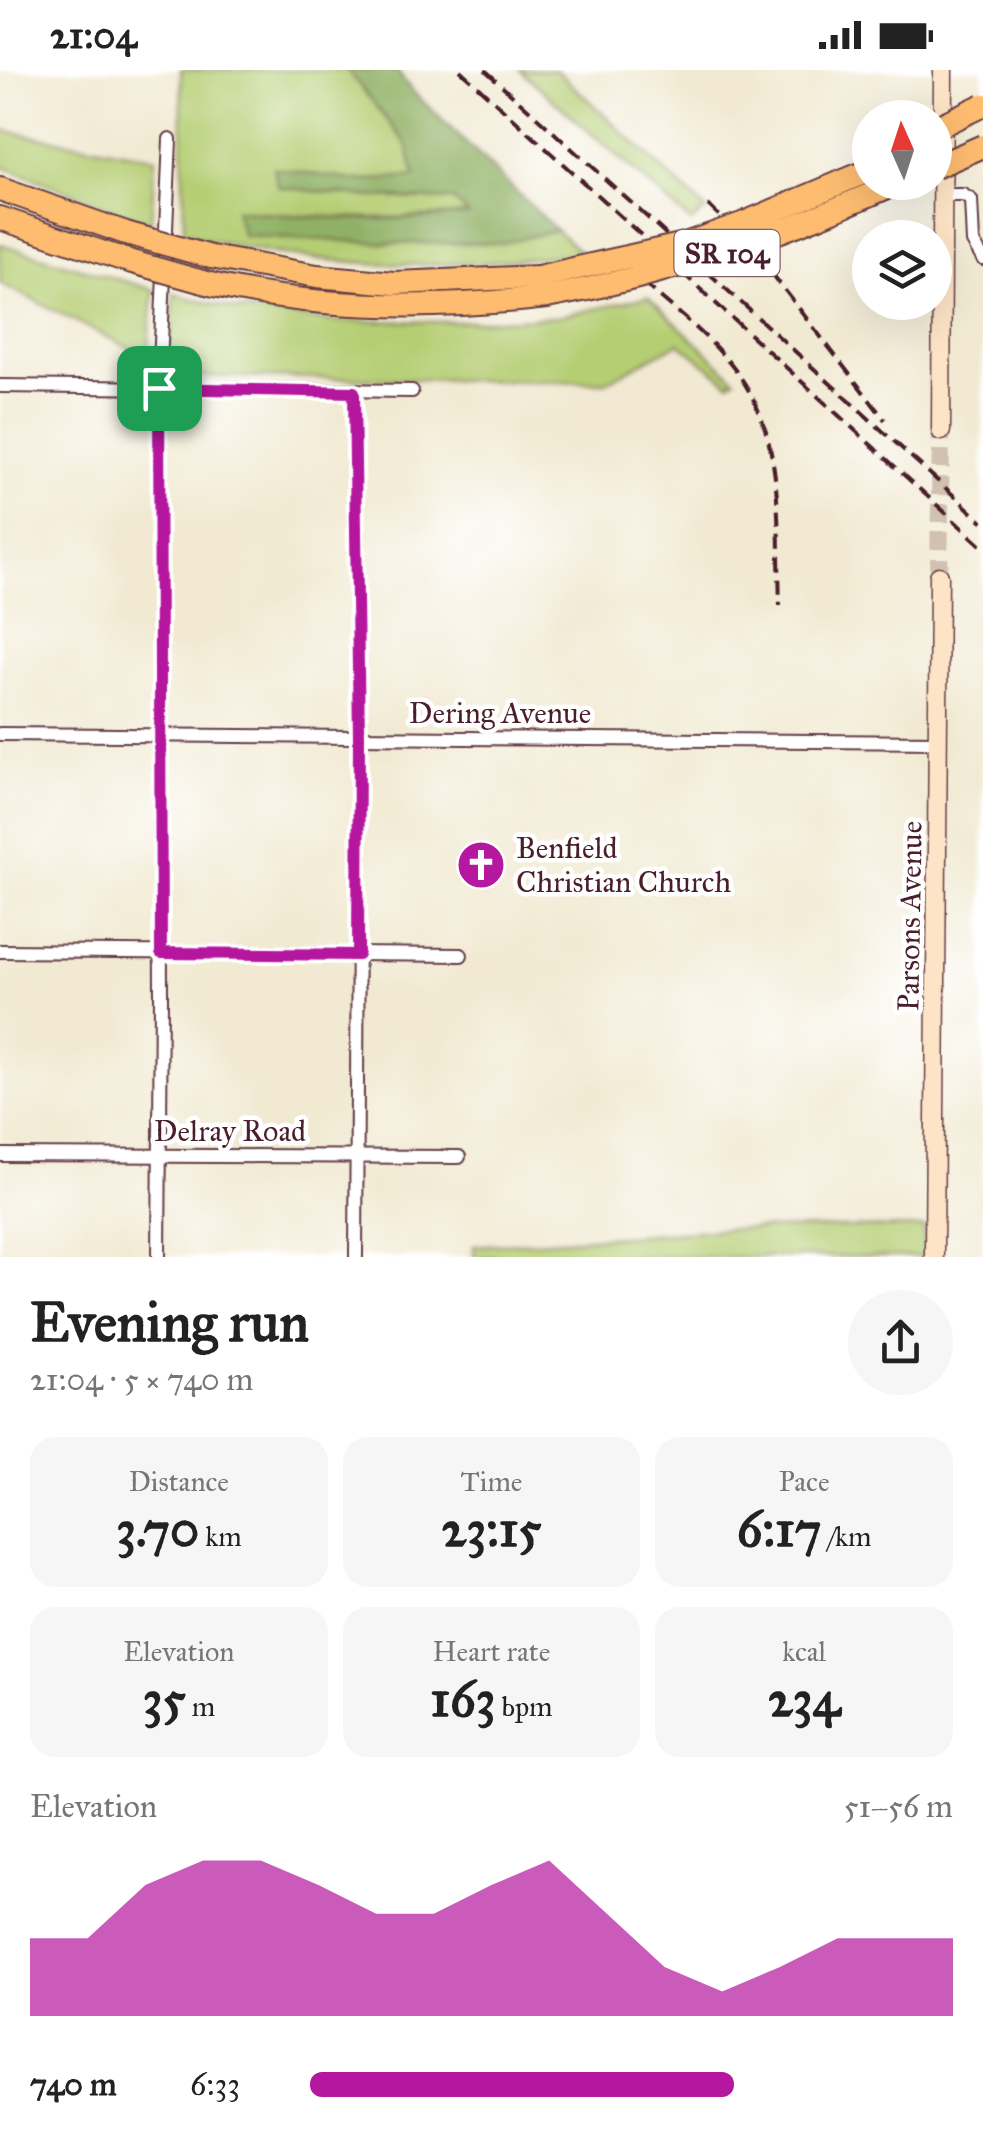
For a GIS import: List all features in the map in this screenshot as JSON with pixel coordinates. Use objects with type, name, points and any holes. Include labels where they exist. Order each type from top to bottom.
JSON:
[{"type":"highway","points":[[952,120],[983,105]]},
{"type":"highway","points":[[952,133],[983,119]]},
{"type":"highway","points":[[952,168],[983,146]]},
{"type":"highway","points":[[952,173],[983,161]]},
{"type":"highway","points":[[818,192],[852,171]]},
{"type":"highway","name":"SR 104","points":[[0,218],[210,284],[305,301],[393,306],[465,304],[542,287],[684,244],[852,178]]},
{"type":"highway","name":"SR 104","points":[[0,189],[126,234],[211,258],[317,276],[394,283],[542,287],[653,275],[724,254],[855,200]]},
{"type":"street","points":[[942,100],[943,70]]},
{"type":"street","points":[[159,1257],[159,388],[170,139]]},
{"type":"street","points":[[952,188],[971,200],[973,242],[983,259]]},
{"type":"street","points":[[938,200],[940,431]]},
{"type":"street","points":[[0,386],[412,391]]},
{"type":"street","points":[[354,392],[359,737],[356,1257]]},
{"type":"street","name":"Parsons Avenue","points":[[934,1257],[940,576]]},
{"type":"street","name":"Dering Avenue","points":[[0,734],[939,742]]},
{"type":"street","points":[[0,951],[461,955]]},
{"type":"street","name":"Delray Road","points":[[0,1155],[460,1157]]},
{"type":"green space","points":[[181,70],[347,70],[408,144],[415,177],[360,181],[274,169],[279,186],[358,196],[453,200],[469,214],[352,218],[236,210],[244,235],[381,243],[503,243],[556,230],[580,252],[480,263],[381,264],[282,254],[184,233]]},
{"type":"green space","points":[[347,70],[396,70],[412,91],[556,230],[503,243],[381,243],[243,235],[235,210],[351,219],[468,214],[453,200],[358,196],[279,187],[273,168],[360,181],[415,177],[407,144]]},
{"type":"green space","points":[[520,70],[556,70],[706,210],[691,222]]},
{"type":"green space","points":[[0,130],[155,158],[151,223],[0,166]]},
{"type":"green space","points":[[0,244],[154,290],[147,357],[0,283]]},
{"type":"green space","points":[[174,294],[234,309],[332,321],[461,322],[557,317],[648,297],[735,379],[729,383],[679,343],[606,382],[170,376]]},
{"type":"green space","points":[[924,1227],[924,1257],[474,1257],[474,1246],[727,1229]]},
{"type":"tunnel","points":[[939,576],[941,431]]},
{"type":"railway","points":[[460,70],[983,547]]},
{"type":"railway","points":[[485,70],[983,522]]},
{"type":"railway","points":[[708,205],[750,245],[885,420]]},
{"type":"railway","points":[[643,282],[717,349],[753,399],[772,456],[776,486],[780,606]]},
{"type":"place","name":"Benfield Christian Church","points":[[481,865]]},
{"type":"route","points":[[159,388],[354,392],[358,955],[161,953],[159,388]]}]
